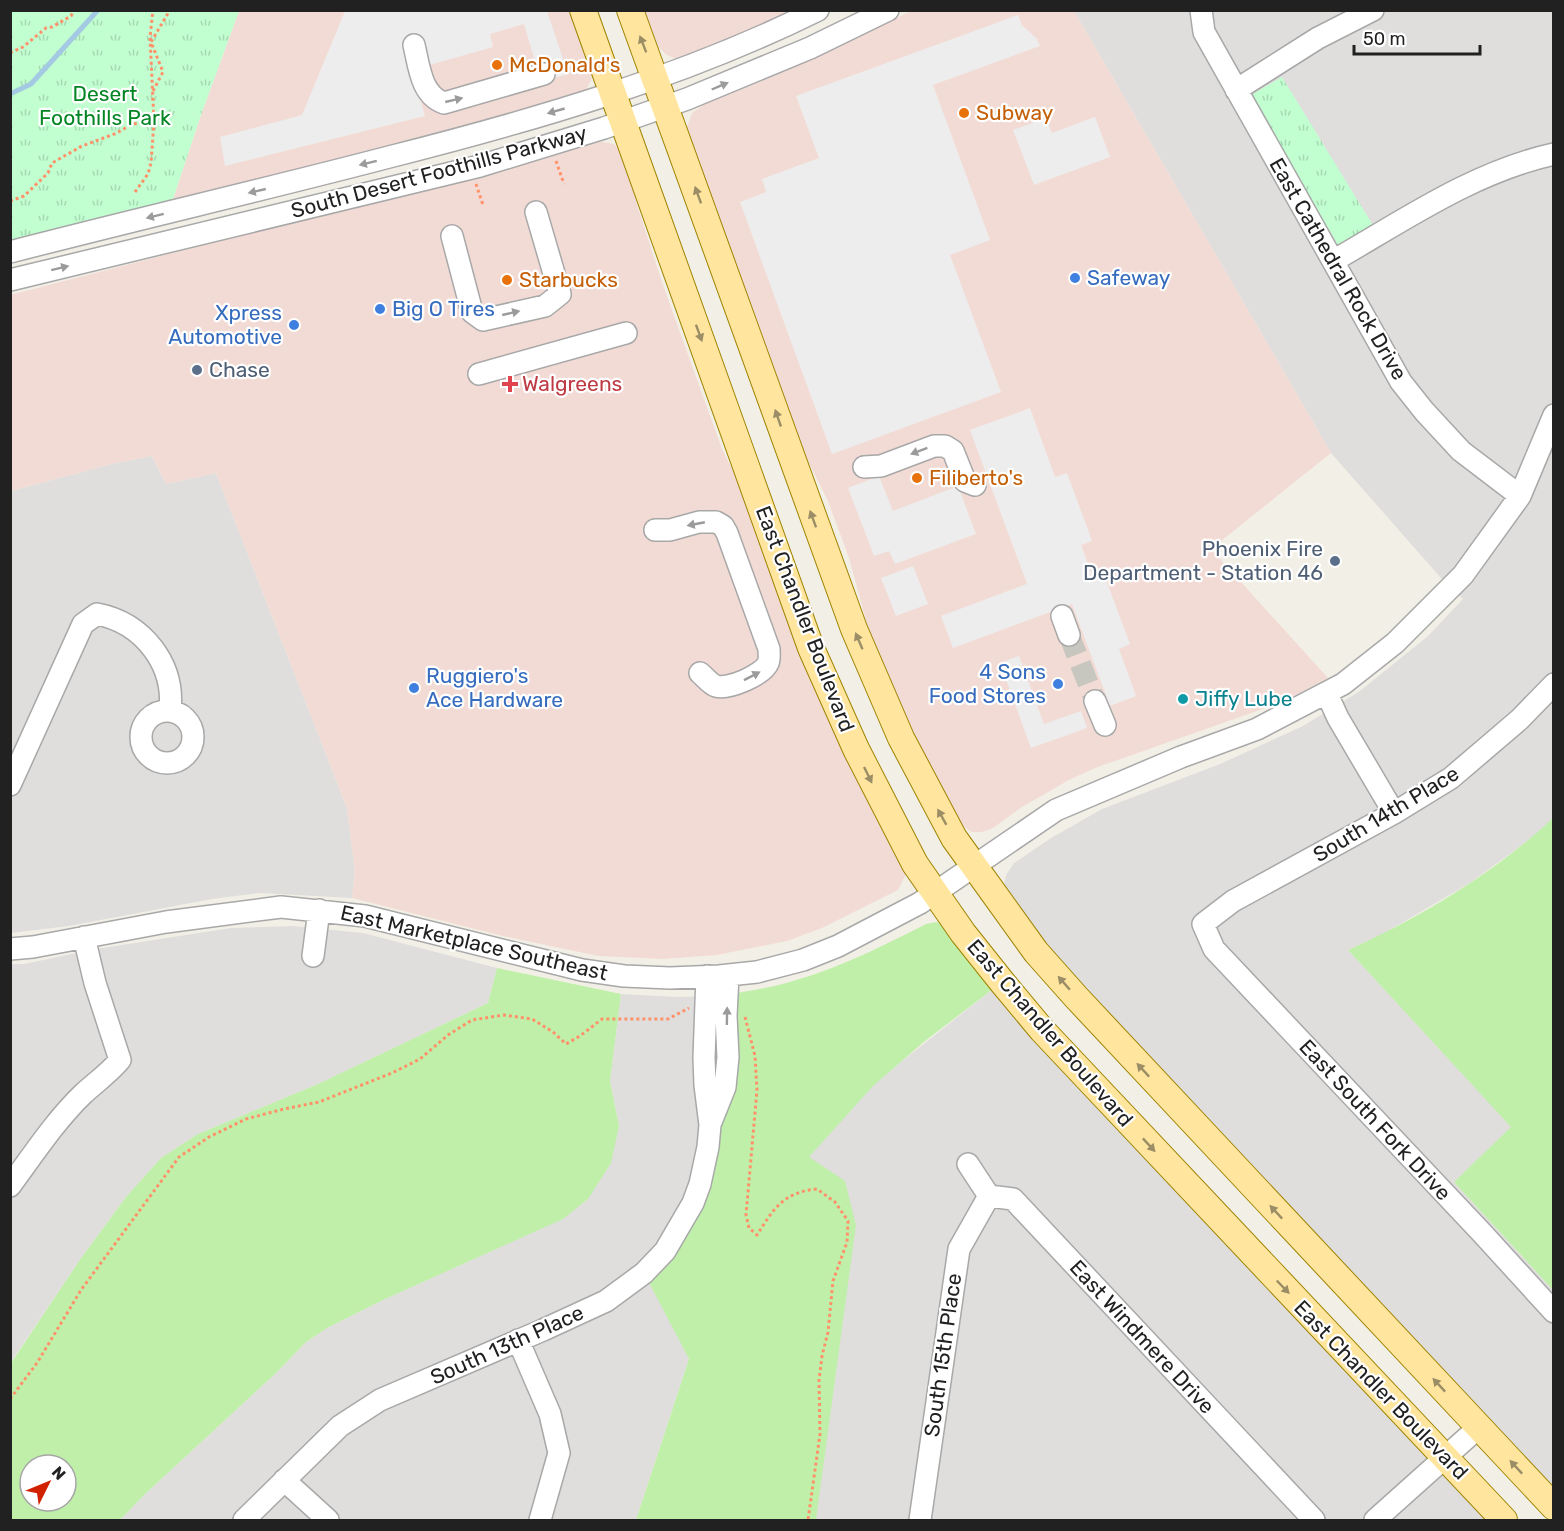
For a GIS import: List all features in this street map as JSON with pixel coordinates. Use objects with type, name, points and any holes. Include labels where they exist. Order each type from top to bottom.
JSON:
[{"type":"main road","name":"East Chandler Boulevard","points":[[583,10],[811,648],[886,812],[915,864],[963,933],[1042,1030],[1504,1521]]},
{"type":"main road","name":"East Chandler Boulevard","points":[[630,10],[854,630],[901,738],[954,838],[1036,952],[1076,998],[1554,1507]]},
{"type":"street","name":"South Desert Foothills Parkway","points":[[10,252],[471,136],[612,94],[789,25],[818,10]]},
{"type":"street","name":"South Desert Foothills Parkway","points":[[10,280],[480,166],[666,107],[810,48],[888,10]]},
{"type":"street","name":"East Cathedral Rock Drive","points":[[1201,10],[1204,32],[1401,382],[1461,451],[1520,495]]},
{"type":"street","points":[[1236,90],[1318,38],[1373,10]]},
{"type":"street","points":[[414,45],[423,82],[430,95],[444,103],[544,75]]},
{"type":"street","points":[[1333,261],[1472,182],[1530,159],[1554,154]]},
{"type":"street","points":[[452,236],[472,312],[477,316],[483,320],[545,306],[560,294],[536,212]]},
{"type":"street","points":[[479,374],[626,333]]},
{"type":"street","name":"East Marketplace Southeast","points":[[10,949],[247,910],[281,907],[365,916],[582,970],[624,976],[670,978],[728,975],[769,969],[803,960],[879,926],[935,893],[1056,810],[1181,757],[1257,729],[1343,684],[1387,650],[1437,604],[1464,575],[1520,495],[1554,415]]},
{"type":"street","points":[[864,467],[881,466],[934,446],[945,446],[954,451],[965,481],[975,485]]},
{"type":"street","points":[[655,530],[670,530],[699,522],[716,522],[723,526],[769,649],[769,663],[761,672],[741,682],[715,686],[700,673]]},
{"type":"street","points":[[10,785],[83,624],[97,614],[121,622],[136,630],[148,641],[159,658],[172,693],[170,710]]},
{"type":"street","name":"South 14th Place","points":[[1203,924],[1233,901],[1394,813],[1451,778],[1520,719],[1554,684]]},
{"type":"street","points":[[1327,694],[1338,718],[1394,813]]},
{"type":"street","points":[[1095,701],[1105,725]]},
{"type":"street","name":"East Marketplace Southeast","points":[[313,956],[319,910]]},
{"type":"street","name":"East South Fork Drive","points":[[1203,924],[1214,949],[1554,1312]]},
{"type":"street","points":[[10,1186],[43,1140],[76,1102],[107,1076],[120,1060],[95,983],[84,937]]},
{"type":"street","name":"South 13th Place","points":[[710,1125],[725,1087],[728,1057],[728,975]]},
{"type":"street","name":"South 13th Place","points":[[244,1521],[340,1426],[380,1400],[606,1301],[655,1263],[693,1203],[700,1184],[708,1147],[710,1125],[705,1084],[707,976]]},
{"type":"street","points":[[968,1164],[989,1196]]},
{"type":"street","name":"South 15th Place","points":[[920,1521],[959,1250],[989,1196]]},
{"type":"street","name":"East Windmere Drive","points":[[989,1196],[1013,1199],[1314,1521]]},
{"type":"street","points":[[518,1341],[550,1414],[559,1453],[540,1521]]},
{"type":"street","points":[[1375,1521],[1479,1427]]},
{"type":"street","points":[[284,1480],[328,1521]]},
{"type":"path","points":[[10,53],[23,47],[46,28],[71,16],[74,10]]},
{"type":"path","points":[[135,192],[150,169],[154,122],[151,42],[153,10]]},
{"type":"path","points":[[151,42],[170,10]]},
{"type":"path","points":[[151,42],[163,72],[153,92]]},
{"type":"path","points":[[10,201],[24,196],[48,173],[52,163],[82,146],[132,124],[154,122]]},
{"type":"path","points":[[554,157],[564,184]]},
{"type":"path","points":[[474,178],[483,205]]},
{"type":"path","points":[[10,1399],[37,1363],[81,1290],[179,1157],[209,1137],[246,1119],[319,1102],[392,1073],[420,1059],[448,1035],[472,1020],[504,1015],[532,1019],[553,1032],[566,1044],[602,1019],[668,1019],[705,1002]]},
{"type":"path","points":[[727,1003],[738,1003],[748,1022],[755,1056],[757,1090],[746,1215],[749,1228],[757,1235],[780,1202],[800,1191],[817,1190],[835,1202],[848,1221],[847,1242],[833,1281],[828,1332],[821,1364],[820,1434],[808,1521]]},
{"type":"shaded area","points":[[239,11],[573,11],[593,69],[586,90],[575,96],[172,202]]},
{"type":"shaded area","points":[[345,11],[547,11],[568,74],[541,82],[524,24],[490,34],[493,47],[412,70],[425,116],[225,166],[220,137],[302,115]]},
{"type":"shaded area","points":[[645,11],[801,11],[685,58],[676,59],[659,48]]},
{"type":"shaded area","points":[[911,11],[1074,11],[1331,453],[1211,549],[1328,678],[1283,702],[1095,768],[1069,780],[1022,807],[993,828],[982,832],[971,832],[961,824],[922,758],[890,689],[867,624],[849,558],[828,501],[803,451],[687,127],[692,113],[706,103],[775,76]]},
{"type":"shaded area","points":[[1074,11],[1553,11],[1553,818],[1534,836],[1470,883],[1381,935],[1348,950],[1512,1127],[1454,1182],[1553,1290],[1553,1494],[1209,1125],[1042,940],[1006,895],[1004,885],[1006,875],[1014,863],[1051,838],[1102,809],[1220,764],[1303,726],[1360,691],[1428,636],[1463,599],[1440,577],[1331,453]]},
{"type":"shaded area","points":[[1018,15],[1022,25],[1037,39],[1040,46],[933,85],[990,240],[950,255],[1001,392],[832,454],[740,202],[766,192],[762,179],[819,158],[796,96]]},
{"type":"shaded area","points":[[1095,117],[1110,157],[1034,185],[1013,130],[1046,118],[1052,133]]},
{"type":"shaded area","points":[[597,141],[614,144],[625,157],[637,205],[663,285],[722,449],[756,518],[906,874],[898,890],[822,928],[787,941],[717,955],[663,959],[598,956],[503,936],[352,898],[355,871],[347,808],[216,473],[166,484],[152,456],[115,463],[11,491],[10,295]]},
{"type":"shaded area","points":[[1030,408],[1055,477],[1067,473],[1092,541],[1081,545],[1091,572],[1102,569],[1130,644],[1119,649],[1136,696],[1110,706],[1072,604],[953,648],[941,616],[1027,584],[970,430]]},
{"type":"shaded area","points":[[152,456],[166,484],[216,473],[347,808],[355,871],[352,898],[259,893],[212,899],[69,926],[11,933],[11,491],[115,463]]},
{"type":"shaded area","points":[[879,476],[893,511],[958,486],[976,534],[895,564],[889,551],[874,556],[848,488]]},
{"type":"shaded area","points":[[913,566],[928,604],[896,616],[881,578]]},
{"type":"shaded area","points":[[1019,656],[1044,724],[1081,711],[1087,728],[1031,748],[1000,663]]},
{"type":"shaded area","points":[[293,926],[363,933],[497,968],[488,1003],[318,1084],[198,1134],[161,1158],[126,1197],[79,1261],[11,1362],[11,964],[24,964],[96,949],[231,928]]},
{"type":"shaded area","points":[[993,989],[1057,1062],[1487,1520],[812,1520],[806,1159],[863,1092]]},
{"type":"shaded area","points":[[621,994],[715,996],[700,1184],[645,1273],[689,1359],[636,1520],[120,1520],[306,1342],[327,1328],[383,1300],[562,1219],[588,1199],[619,1126],[610,1081]]},
{"type":"green space","name":"Desert Foothills Park","points":[[11,11],[239,11],[172,202],[11,241]]},
{"type":"green space","points":[[1282,77],[1374,227],[1339,247],[1251,95]]},
{"type":"green space","points":[[1553,818],[1553,1290],[1454,1182],[1511,1127],[1348,950],[1456,892],[1507,857]]},
{"type":"green space","points":[[937,922],[949,930],[993,989],[925,1041],[873,1086],[809,1157],[845,1181],[856,1225],[816,1520],[636,1520],[689,1359],[644,1273],[693,1203],[715,996],[774,986],[810,976],[861,956],[926,924]]},
{"type":"green space","points":[[497,968],[621,994],[610,1081],[619,1126],[611,1163],[588,1199],[563,1219],[383,1300],[327,1328],[306,1342],[120,1520],[11,1520],[11,1363],[79,1261],[126,1197],[161,1158],[198,1134],[318,1084],[488,1003]]},
{"type":"waterway","points":[[10,94],[31,84],[98,10]]},
{"type":"tunnel","points":[[1069,635],[1095,701]]},
{"type":"place","name":"McDonald's","points":[[497,65]]},
{"type":"place","name":"Subway","points":[[964,113]]},
{"type":"place","name":"Safeway","points":[[1075,278]]},
{"type":"place","name":"Starbucks","points":[[507,280]]},
{"type":"place","name":"Big O Tires","points":[[380,309]]},
{"type":"place","name":"Xpress Automotive","points":[[294,325]]},
{"type":"place","name":"Chase","points":[[197,370]]},
{"type":"place","name":"Walgreens","points":[[510,384]]},
{"type":"place","name":"Filiberto's","points":[[917,478]]},
{"type":"place","name":"Phoenix Fire Department - Station 46","points":[[1335,561]]},
{"type":"place","name":"4 Sons Food Stores","points":[[1058,684]]},
{"type":"place","name":"Ruggiero's Ace Hardware","points":[[414,688]]},
{"type":"place","name":"Jiffy Lube","points":[[1183,699]]}]
